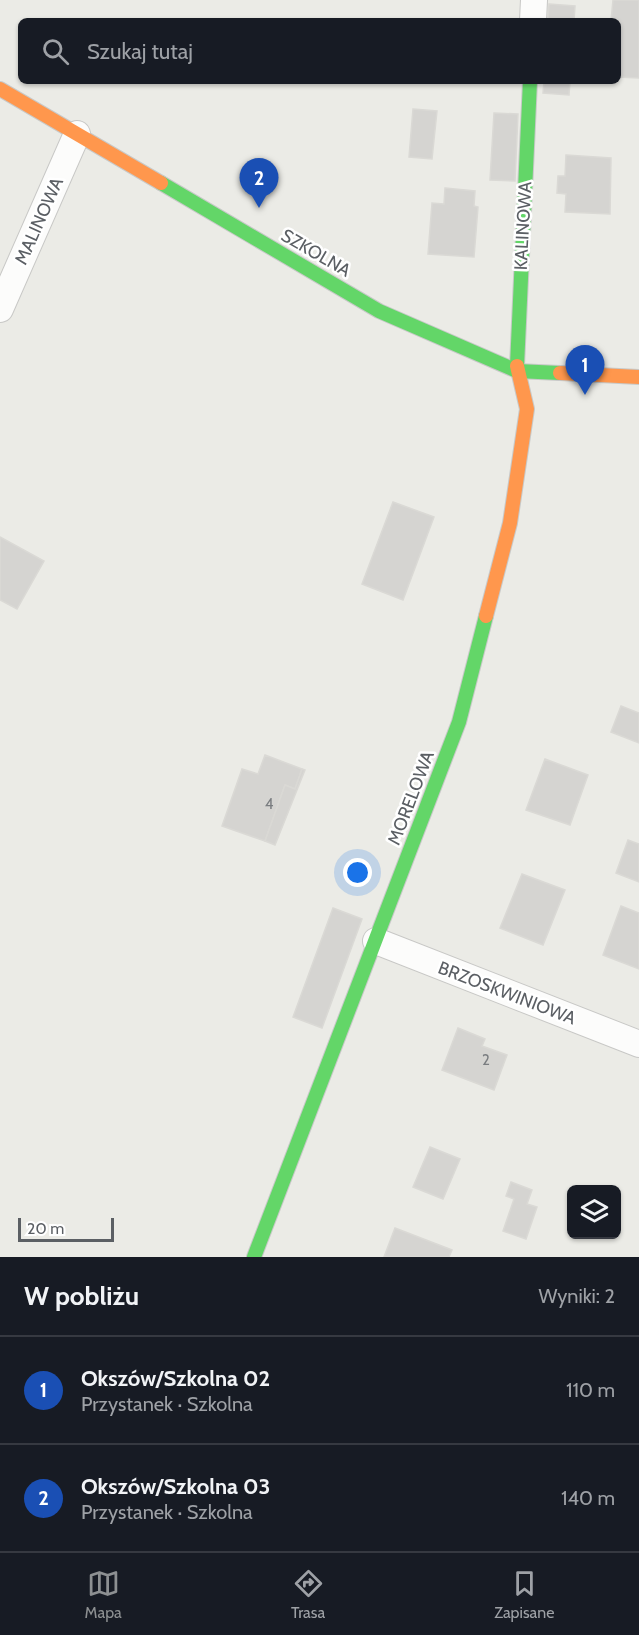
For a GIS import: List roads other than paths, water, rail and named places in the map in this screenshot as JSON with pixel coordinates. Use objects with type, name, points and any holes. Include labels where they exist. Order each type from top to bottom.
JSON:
[{"type":"street","points":[[533,18],[534,0]]},
{"type":"street","name":"KALINOWA","points":[[517,371],[530,84]]},
{"type":"street","name":"SZKOLNA","points":[[0,89],[379,311],[517,371],[639,377]]},
{"type":"street","name":"MALINOWA","points":[[0,309],[77,134]]},
{"type":"street","name":"MORELOWA","points":[[254,1257],[459,722],[510,523],[527,409],[517,371]]},
{"type":"street","name":"BRZOSKWINIOWA","points":[[376,941],[639,1044]]},
{"type":"place","name":"Okszów/Szkolna 03","points":[[259,208]]},
{"type":"place","name":"Okszów/Szkolna 02","points":[[585,395]]}]
